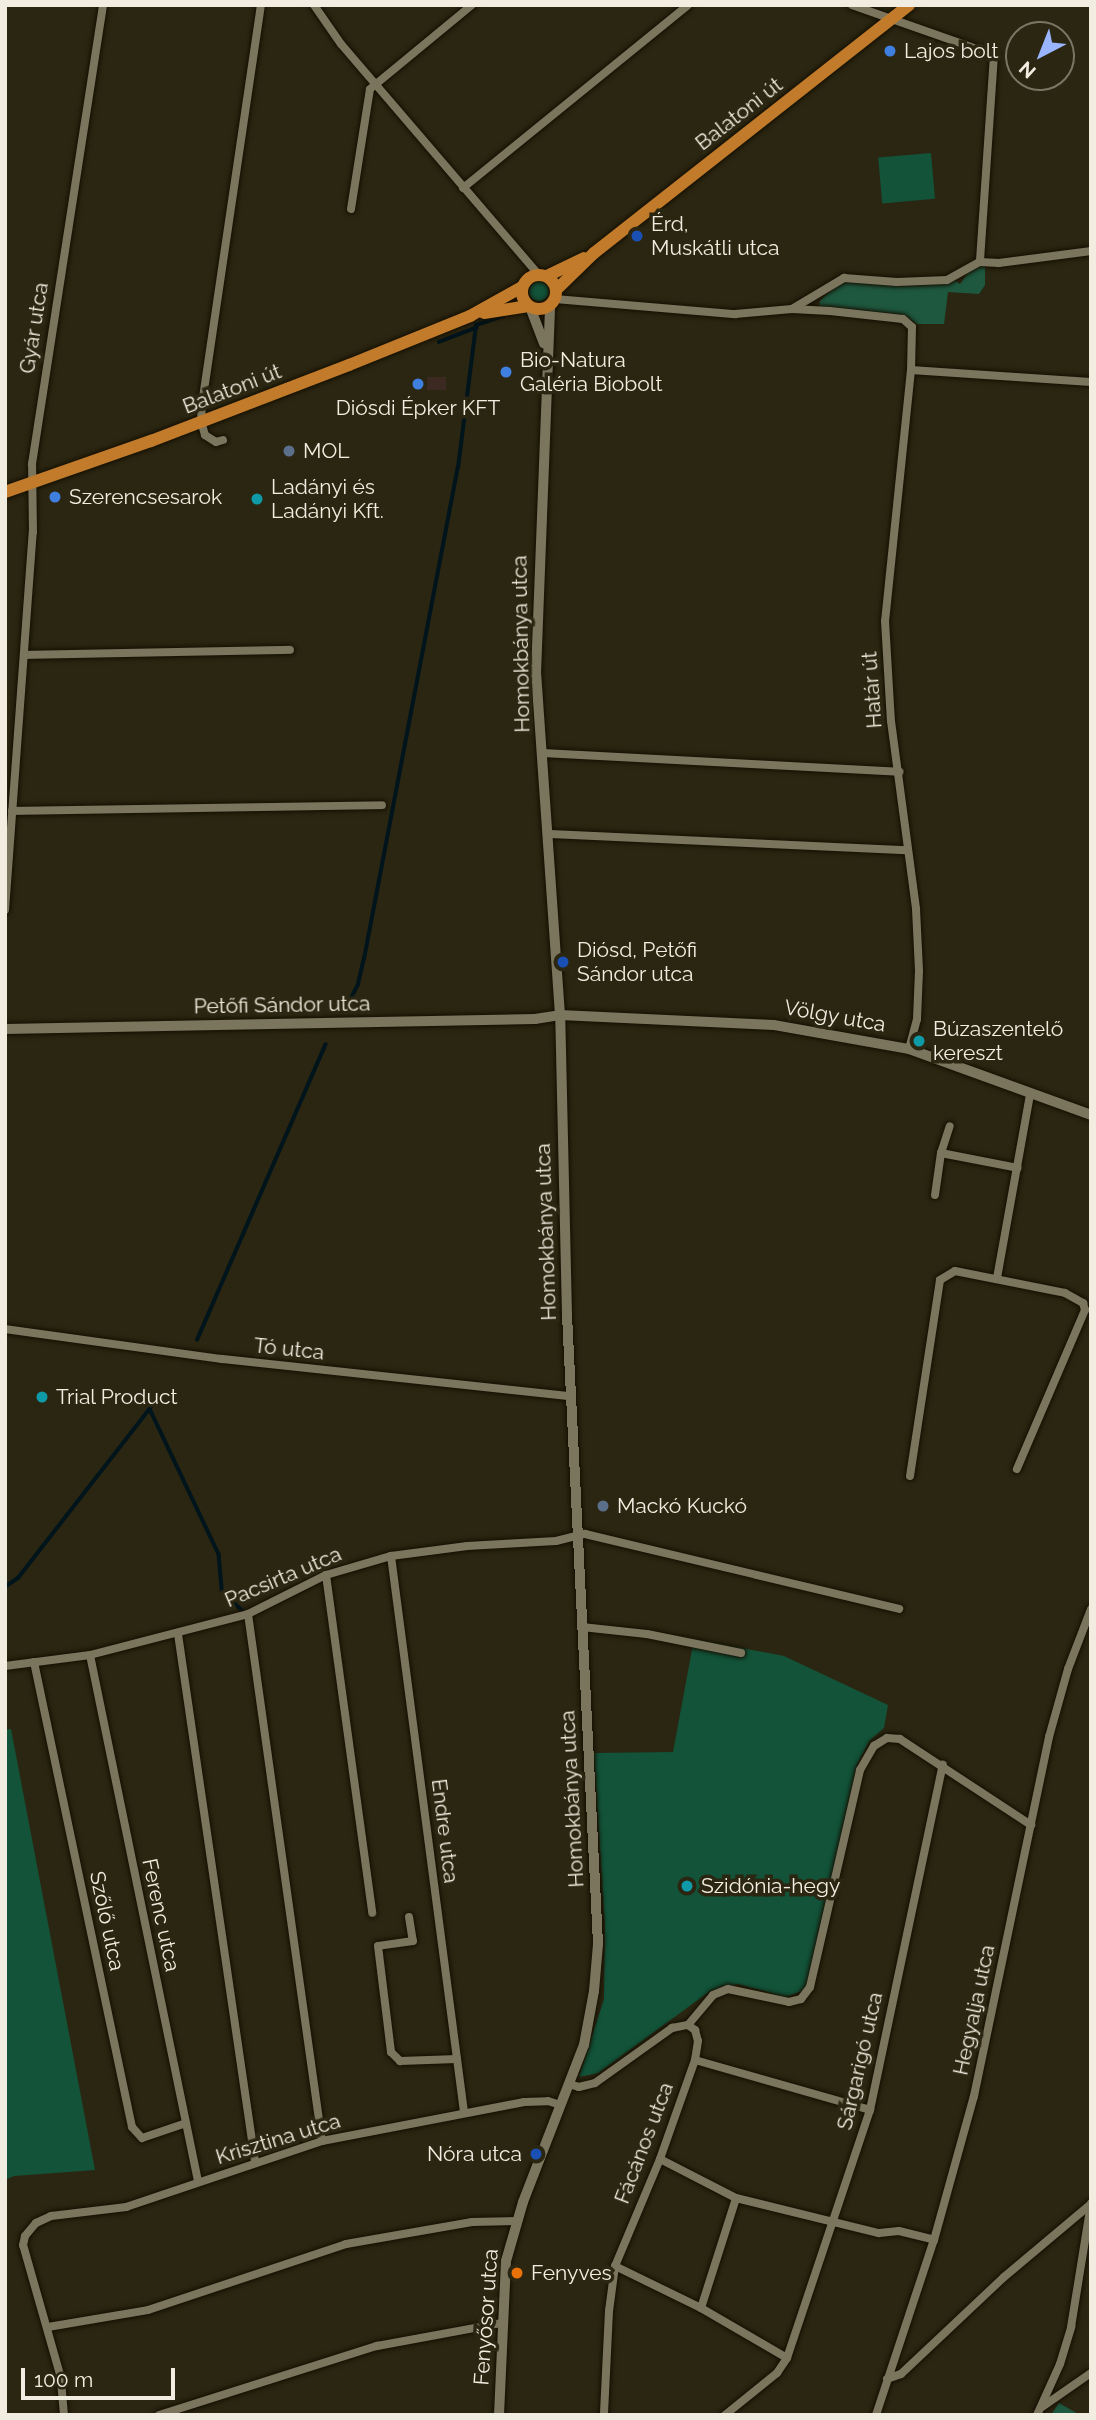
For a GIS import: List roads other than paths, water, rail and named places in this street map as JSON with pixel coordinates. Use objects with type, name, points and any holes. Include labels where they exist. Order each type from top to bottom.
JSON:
[{"type":"main road","name":"Balatoni út","points":[[554,298],[594,253],[909,5]]},
{"type":"main road","name":"Balatoni út","points":[[542,275],[594,253]]},
{"type":"main road","points":[[542,275],[554,298],[542,309],[529,307],[523,299],[522,287],[531,276],[542,275]]},
{"type":"main road","name":"Balatoni út","points":[[5,492],[31,485],[201,421],[470,316],[522,287]]},
{"type":"main road","name":"Balatoni út","points":[[470,316],[529,307]]},
{"type":"street","name":"Gyár utca","points":[[5,910],[33,532],[31,485],[36,433],[103,5]]},
{"type":"street","points":[[223,440],[210,440],[201,421],[261,5]]},
{"type":"street","points":[[314,5],[374,83],[463,188],[542,275]]},
{"type":"street","points":[[351,209],[368,95],[374,83],[472,5]]},
{"type":"street","points":[[463,188],[688,5]]},
{"type":"street","points":[[852,5],[994,55],[980,262]]},
{"type":"street","points":[[554,298],[673,310],[752,312],[792,309],[844,278],[897,282],[947,280],[980,262],[999,263],[1091,251]]},
{"type":"street","name":"Homokbánya utca","points":[[554,298],[546,352],[536,647],[560,1016],[571,1396],[598,1944],[590,2018],[560,2105]]},
{"type":"street","name":"Homokbánya utca","points":[[529,307],[546,352]]},
{"type":"street","name":"Határ út","points":[[792,309],[903,319],[912,327],[911,370],[885,621],[891,721],[908,850],[919,971],[917,1019],[909,1049]]},
{"type":"street","points":[[911,370],[1091,382]]},
{"type":"street","points":[[24,655],[290,650]]},
{"type":"street","points":[[542,753],[898,772]]},
{"type":"street","points":[[12,811],[382,805]]},
{"type":"street","points":[[549,834],[908,850]]},
{"type":"street","name":"Petőfi Sándor utca","points":[[5,1029],[537,1019],[560,1016]]},
{"type":"street","name":"Völgy utca","points":[[560,1016],[774,1025],[834,1033],[909,1049],[1091,1115]]},
{"type":"street","points":[[997,1278],[1030,1094]]},
{"type":"street","points":[[935,1195],[941,1153],[950,1126]]},
{"type":"street","points":[[941,1153],[1018,1168]]},
{"type":"street","points":[[910,1476],[940,1280],[955,1270],[1066,1293],[1083,1303],[1085,1310],[1017,1469]]},
{"type":"street","name":"Tó utca","points":[[5,1329],[235,1361],[571,1396]]},
{"type":"street","name":"Pacsirta utca","points":[[5,1666],[90,1655],[178,1634],[248,1614],[327,1575],[391,1556],[467,1546],[556,1541],[585,1534],[899,1609]]},
{"type":"street","name":"Endre utca","points":[[391,1556],[464,2112]]},
{"type":"street","points":[[327,1575],[372,1913]]},
{"type":"street","name":"Hegyalja utca","points":[[876,2415],[934,2240],[974,2095],[1062,1691],[1091,1609]]},
{"type":"street","points":[[248,1614],[322,2141]]},
{"type":"street","points":[[582,1627],[647,1634],[741,1653]]},
{"type":"street","points":[[178,1634],[255,2161]]},
{"type":"street","name":"Ferenc utca","points":[[90,1655],[198,2181]]},
{"type":"street","name":"Szőlő utca","points":[[34,1662],[132,2127],[142,2138],[186,2123]]},
{"type":"street","points":[[569,2084],[579,2087],[595,2083],[672,2028],[688,2025],[713,1995],[728,1989],[789,2002],[801,1999],[810,1987],[860,1770],[867,1755],[887,1738],[900,1739],[1031,1825]]},
{"type":"street","name":"Sárgarigó utca","points":[[725,2415],[777,2373],[787,2357],[870,2110],[943,1765]]},
{"type":"street","points":[[409,1917],[413,1941],[378,1946],[391,2052],[400,2061],[457,2059]]},
{"type":"street","name":"Fácános utca","points":[[604,2415],[609,2311],[615,2266],[660,2159],[695,2060],[698,2040],[695,2030],[688,2025]]},
{"type":"street","points":[[695,2060],[870,2110]]},
{"type":"street","name":"Krisztina utca","points":[[48,2327],[23,2245],[30,2229],[43,2219],[126,2207],[255,2161],[322,2141],[524,2102],[548,2101],[560,2105]]},
{"type":"street","name":"Fenyősor utca","points":[[499,2415],[501,2323],[506,2261],[517,2221],[560,2105]]},
{"type":"street","points":[[660,2159],[736,2198],[879,2233],[899,2231],[934,2240]]},
{"type":"street","points":[[701,2308],[736,2198]]},
{"type":"street","points":[[887,2379],[910,2366],[1004,2277],[1091,2204]]},
{"type":"street","points":[[1038,2412],[1060,2364],[1071,2327],[1091,2204]]},
{"type":"street","points":[[64,2415],[61,2378],[48,2327],[148,2310],[357,2242],[459,2223],[501,2219],[517,2221]]},
{"type":"street","points":[[615,2266],[701,2308],[787,2357]]},
{"type":"street","points":[[159,2415],[377,2346],[501,2323]]},
{"type":"street","points":[[1038,2412],[1091,2373]]},
{"type":"waterway","points":[[345,1010],[358,984],[364,959],[458,468],[476,325],[503,316]]},
{"type":"waterway","points":[[439,342],[476,328]]},
{"type":"waterway","points":[[197,1340],[325,1045]]},
{"type":"waterway","points":[[5,1587],[18,1578],[155,1402]]},
{"type":"waterway","points":[[150,1409],[219,1554],[222,1591],[243,1611]]},
{"type":"place","name":"Lajos bolt","points":[[890,51]]},
{"type":"place","name":"Érd, Muskátli utca","points":[[637,236]]},
{"type":"place","name":"Bio-Natura Galéria Biobolt","points":[[506,372]]},
{"type":"place","name":"Diósdi Épker KFT","points":[[418,384]]},
{"type":"place","name":"MOL","points":[[289,451]]},
{"type":"place","name":"Szerencsesarok","points":[[55,497]]},
{"type":"place","name":"Ladányi és Ladányi Kft.","points":[[257,499]]},
{"type":"place","name":"Diósd, Petőfi Sándor utca","points":[[563,962]]},
{"type":"place","name":"Búzaszentelő kereszt","points":[[919,1041]]},
{"type":"place","name":"Trial Product","points":[[42,1397]]},
{"type":"place","name":"Mackó Kuckó","points":[[603,1506]]},
{"type":"place","name":"Szidónia-hegy","points":[[687,1886]]},
{"type":"place","name":"Nóra utca","points":[[536,2154]]},
{"type":"place","name":"Fenyves","points":[[517,2273]]}]
